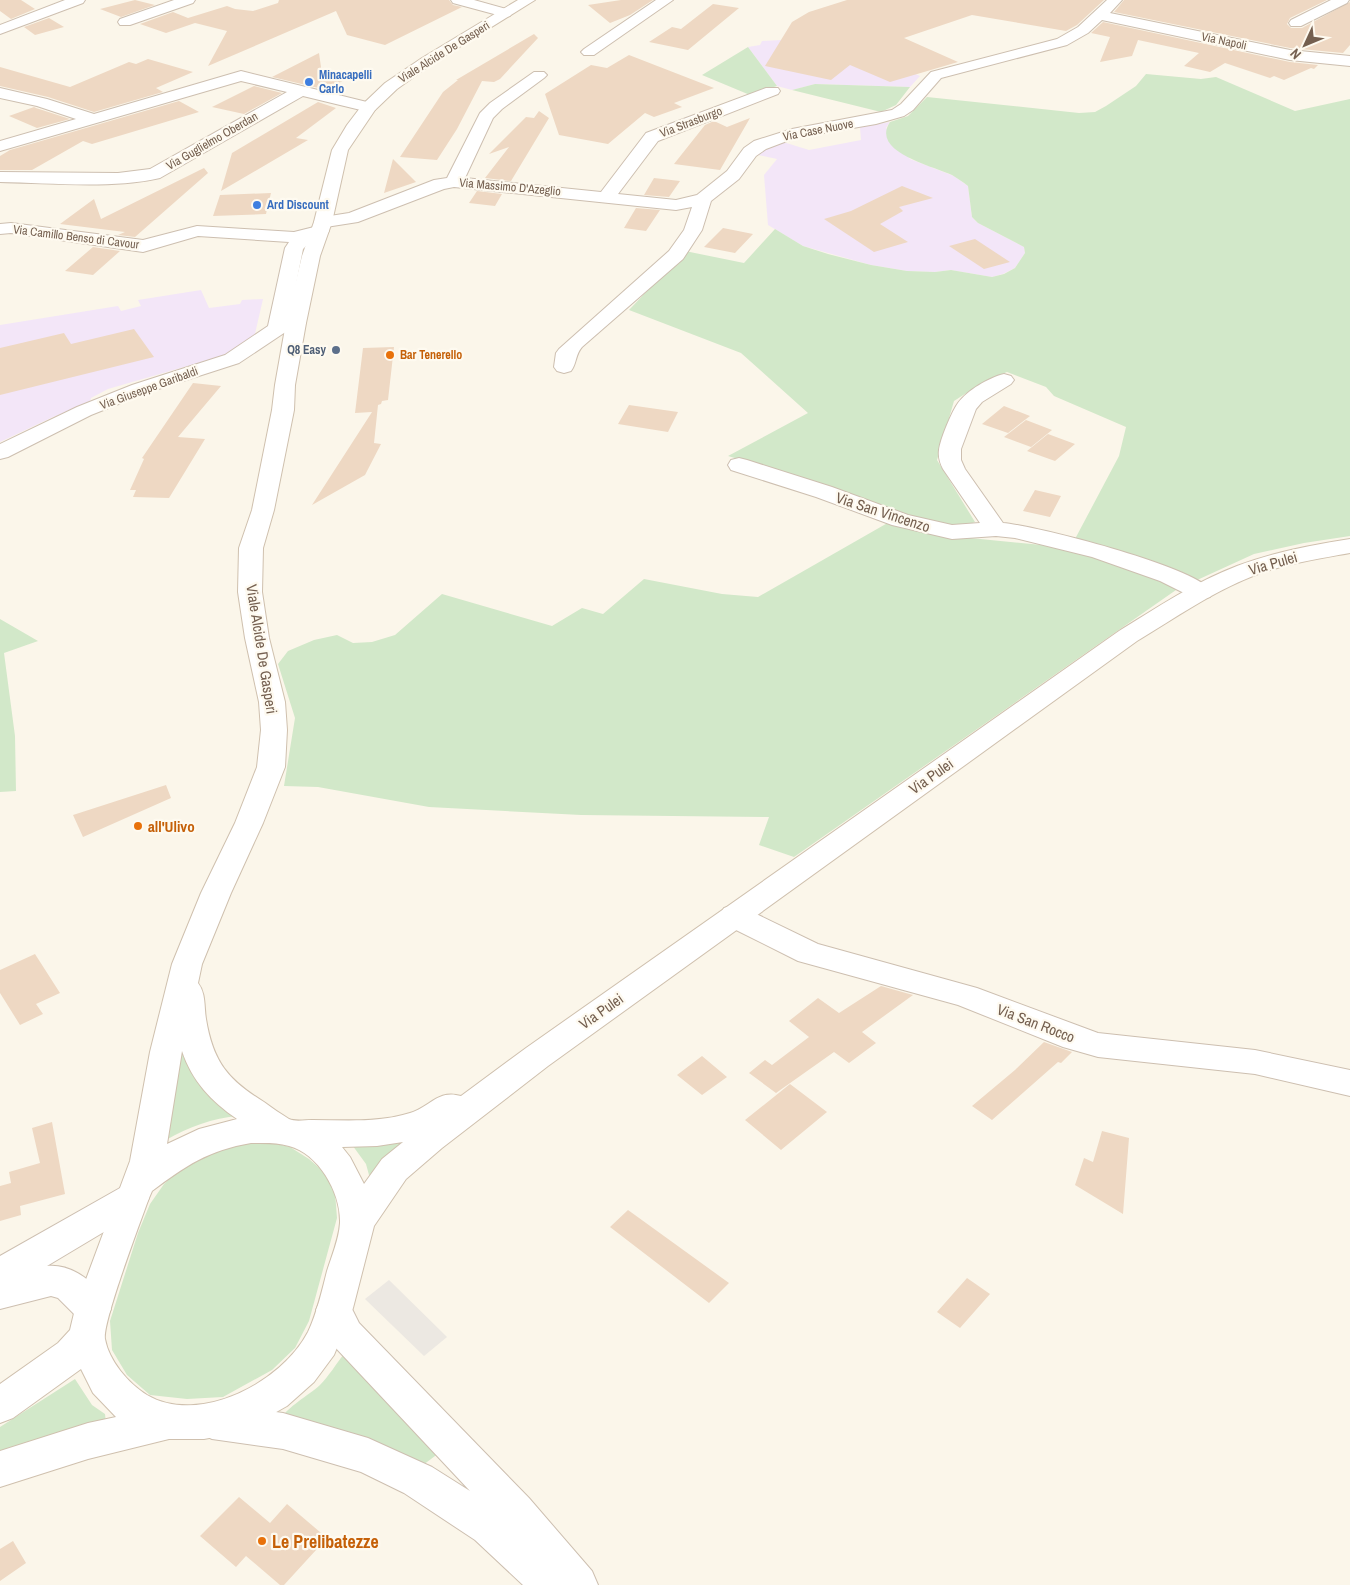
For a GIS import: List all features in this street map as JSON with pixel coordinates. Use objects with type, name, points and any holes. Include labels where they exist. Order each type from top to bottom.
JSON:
[{"type":"street","points":[[0,30],[78,0]]},
{"type":"street","points":[[125,22],[188,0]]},
{"type":"street","points":[[458,0],[506,13]]},
{"type":"street","name":"Viale Alcide De Gasperi","points":[[314,234],[340,150],[355,125],[369,107],[407,75],[528,0]]},
{"type":"street","points":[[589,52],[666,0]]},
{"type":"street","name":"Via Case Nuove","points":[[703,199],[733,175],[743,159],[760,145],[792,134],[876,119],[898,113],[907,107],[930,80],[936,76],[1062,42],[1083,30],[1115,0]]},
{"type":"street","points":[[1296,23],[1342,0]]},
{"type":"street","name":"Via Napoli","points":[[1100,15],[1290,55],[1350,61]]},
{"type":"street","points":[[454,182],[486,116],[496,106],[539,75]]},
{"type":"street","points":[[0,146],[241,76],[369,107]]},
{"type":"street","name":"Via Guglielmo Oberdan","points":[[0,177],[118,178],[154,174],[300,91]]},
{"type":"street","name":"Via Strasburgo","points":[[607,196],[652,137],[772,91]]},
{"type":"street","points":[[0,93],[41,102],[94,119]]},
{"type":"street","name":"Via Massimo D'Azeglio","points":[[314,234],[440,184],[454,182],[676,204],[703,199]]},
{"type":"street","points":[[564,367],[566,353],[575,342],[676,255],[693,230],[703,199]]},
{"type":"street","name":"Via Camillo Benso di Cavour","points":[[0,229],[11,228],[143,246],[198,231],[270,236],[282,240],[314,234]]},
{"type":"street","points":[[287,326],[311,256],[314,234]]},
{"type":"street","points":[[283,410],[287,326],[314,234]]},
{"type":"street","points":[[283,410],[295,386],[321,257],[314,234]]},
{"type":"street","name":"Via Giuseppe Garibaldi","points":[[0,452],[139,388],[232,359],[287,326]]},
{"type":"street","points":[[996,530],[954,469],[950,460],[950,449],[966,407],[975,398],[1004,380]]},
{"type":"street","name":"Viale Alcide De Gasperi","points":[[90,1323],[135,1190],[147,1161],[166,1052],[187,964],[216,893],[249,823],[271,767],[274,730],[272,702],[257,638],[250,592],[251,548],[263,510],[283,410]]},
{"type":"street","name":"Via San Vincenzo","points":[[739,465],[824,492],[900,520],[935,530],[952,532],[1015,531],[1100,552],[1168,576],[1201,592]]},
{"type":"street","name":"Via Pulei","points":[[536,1057],[1128,636],[1201,592],[1244,571],[1283,559],[1350,546]]},
{"type":"street","name":"Via San Rocco","points":[[734,916],[809,953],[966,996],[1074,1038],[1098,1045],[1255,1062],[1350,1083]]},
{"type":"street","points":[[187,964],[190,1023],[201,1062],[221,1089],[287,1131],[329,1153],[351,1188],[358,1221]]},
{"type":"street","points":[[0,1272],[19,1264],[135,1190],[168,1160],[192,1146],[217,1136],[248,1130],[359,1134],[389,1130],[424,1122],[536,1057]]},
{"type":"street","points":[[210,1421],[236,1413],[256,1404],[281,1388],[303,1366],[320,1344],[334,1310],[358,1221],[394,1169],[430,1138],[536,1057]]},
{"type":"street","points":[[0,1293],[50,1280],[68,1284],[80,1293],[90,1323],[97,1366],[113,1392],[129,1406],[166,1423]]},
{"type":"street","points":[[334,1310],[346,1334],[515,1511],[578,1585]]},
{"type":"street","points":[[0,1406],[71,1355],[90,1323]]},
{"type":"street","points":[[0,1469],[88,1442],[166,1423],[210,1421],[283,1431],[368,1456],[418,1480],[489,1526],[552,1585]]},
{"type":"shaded area","points":[[782,40],[857,47],[920,76],[910,87],[815,84],[792,90],[777,86],[748,47],[760,45],[762,41]]},
{"type":"shaded area","points":[[890,122],[886,128],[910,159],[954,176],[968,186],[972,217],[978,223],[1024,247],[1025,253],[1015,268],[992,277],[951,270],[935,272],[907,271],[871,265],[803,246],[768,225],[764,175],[777,159],[758,155],[783,142],[809,150],[861,140],[860,127]]},
{"type":"shaded area","points":[[201,290],[209,308],[240,304],[242,300],[263,299],[254,338],[229,354],[108,389],[91,398],[90,402],[0,442],[0,325],[118,306],[121,311],[141,306],[138,300]]},
{"type":"shaded area","points":[[389,1280],[447,1337],[424,1356],[365,1299]]},
{"type":"green space","points":[[748,47],[777,86],[750,95],[702,75]]},
{"type":"green space","points":[[1146,74],[1201,79],[1216,77],[1295,111],[1350,99],[1350,536],[1304,543],[1254,554],[1195,581],[1075,539],[1119,456],[1126,427],[1054,396],[1046,387],[1007,372],[985,381],[954,401],[937,460],[975,522],[962,527],[942,525],[891,510],[831,487],[728,456],[808,413],[741,353],[629,310],[685,251],[744,263],[775,229],[803,246],[871,265],[907,271],[935,272],[951,270],[992,277],[1004,274],[1015,268],[1025,253],[1024,247],[978,223],[972,217],[968,186],[952,175],[919,162],[896,150],[889,142],[886,133],[890,122],[908,116],[927,97],[1079,113],[1095,112],[1136,86]]},
{"type":"green space","points":[[815,84],[910,87],[896,105],[881,112],[792,90]]},
{"type":"green space","points":[[891,521],[940,535],[1052,546],[1139,569],[1166,581],[1176,590],[794,857],[759,845],[769,817],[581,815],[429,807],[318,787],[284,786],[295,718],[278,664],[288,651],[314,640],[337,635],[353,643],[372,642],[395,635],[442,594],[552,626],[582,608],[603,614],[644,579],[722,594],[758,597]]},
{"type":"green space","points":[[0,619],[38,641],[4,653],[15,736],[16,791],[0,792]]},
{"type":"green space","points":[[185,1047],[239,1116],[201,1124],[166,1140],[176,1051]]},
{"type":"green space","points":[[411,1134],[376,1175],[369,1175],[366,1164],[350,1142]]},
{"type":"green space","points":[[268,1142],[290,1147],[309,1159],[324,1172],[335,1192],[337,1218],[309,1321],[295,1348],[272,1370],[223,1397],[187,1399],[150,1395],[127,1375],[112,1350],[110,1321],[138,1233],[150,1204],[164,1184],[182,1167],[203,1155],[245,1144]]},
{"type":"green space","points":[[344,1354],[439,1453],[423,1465],[350,1432],[282,1418],[293,1406],[320,1385]]},
{"type":"green space","points":[[75,1379],[92,1405],[105,1414],[106,1423],[0,1454],[0,1427]]},
{"type":"building","points":[[0,0],[21,0],[35,9],[11,19],[0,11]]},
{"type":"building","points":[[135,0],[155,5],[121,17],[100,9]]},
{"type":"building","points":[[279,0],[449,0],[453,5],[462,7],[385,45],[347,35],[336,11],[208,66],[227,31],[195,23],[166,33],[140,24],[173,12],[188,18],[227,6],[253,11],[278,3]]},
{"type":"building","points":[[621,0],[653,0],[630,15],[610,23],[588,5]]},
{"type":"building","points":[[847,0],[1104,0],[1077,25],[1066,31],[972,15],[904,38],[958,62],[890,82],[850,65],[831,80],[765,66],[792,22],[809,12]]},
{"type":"building","points":[[1124,0],[1327,0],[1290,18],[1287,24],[1291,28],[1302,28],[1350,2],[1350,45],[1343,53],[1290,48],[1114,12]]},
{"type":"building","points":[[713,4],[739,8],[688,50],[649,42],[672,27],[681,29]]},
{"type":"building","points":[[49,18],[64,27],[35,35],[24,27]]},
{"type":"building","points":[[1103,22],[1290,62],[1318,65],[1314,69],[1311,68],[1284,80],[1274,76],[1270,78],[1225,63],[1210,72],[1184,66],[1199,53],[1138,40],[1132,56],[1100,62],[1110,37],[1091,33]]},
{"type":"building","points":[[534,34],[538,38],[500,79],[494,82],[482,81],[457,129],[437,160],[400,157],[443,92],[458,80],[456,80]]},
{"type":"building","points":[[319,53],[322,74],[344,80],[327,90],[272,77]]},
{"type":"building","points":[[629,55],[714,88],[674,103],[682,107],[654,117],[645,113],[608,144],[559,135],[545,94],[591,65],[607,68]]},
{"type":"building","points":[[148,59],[193,72],[156,88],[163,92],[94,112],[48,97],[0,86],[0,67],[70,87],[129,62],[136,64]]},
{"type":"building","points":[[254,86],[282,93],[244,114],[212,107]]},
{"type":"building","points":[[179,101],[199,112],[92,144],[83,141],[32,170],[0,170],[0,156],[10,150]]},
{"type":"building","points":[[318,102],[336,108],[296,138],[308,140],[221,191],[232,153]]},
{"type":"building","points":[[34,107],[70,119],[37,128],[9,116]]},
{"type":"building","points":[[539,111],[549,118],[511,181],[485,178],[509,147],[489,154],[526,117],[534,118]]},
{"type":"building","points":[[750,118],[720,170],[674,164],[705,125],[714,121],[727,127]]},
{"type":"building","points":[[393,159],[416,182],[384,193]]},
{"type":"building","points":[[204,168],[208,173],[135,237],[118,235],[125,232],[60,224],[94,199],[101,219]]},
{"type":"building","points":[[654,178],[680,181],[669,197],[644,195]]},
{"type":"building","points":[[902,186],[933,198],[899,207],[903,211],[880,224],[908,242],[874,252],[824,219],[851,211]]},
{"type":"building","points":[[477,191],[502,194],[495,206],[469,203]]},
{"type":"building","points":[[271,193],[266,214],[213,216],[220,195]]},
{"type":"building","points":[[636,208],[660,210],[646,231],[624,228]]},
{"type":"building","points":[[723,228],[753,234],[735,253],[704,247]]},
{"type":"building","points":[[975,239],[1010,262],[984,269],[949,246]]},
{"type":"building","points":[[93,247],[120,251],[93,275],[65,271]]},
{"type":"building","points":[[134,329],[154,357],[0,395],[0,348],[64,333],[71,344]]},
{"type":"building","points":[[394,347],[388,400],[382,401],[378,405],[374,443],[381,444],[365,475],[312,505],[372,412],[355,413],[363,348]]},
{"type":"building","points":[[193,383],[221,386],[178,437],[205,439],[169,498],[133,497],[136,490],[130,490],[144,459],[142,458]]},
{"type":"building","points":[[629,405],[678,412],[668,432],[618,424]]},
{"type":"building","points":[[1004,406],[1030,416],[1008,433],[982,424]]},
{"type":"building","points":[[1026,420],[1052,430],[1031,447],[1004,437]]},
{"type":"building","points":[[1048,434],[1075,444],[1055,461],[1027,451]]},
{"type":"building","points":[[1035,490],[1061,496],[1050,517],[1023,511]]},
{"type":"building","points":[[166,785],[171,798],[83,837],[73,815]]},
{"type":"building","points":[[35,954],[60,993],[36,1004],[43,1014],[20,1025],[0,993],[0,970]]},
{"type":"building","points":[[881,986],[913,995],[862,1032],[876,1043],[849,1063],[834,1052],[776,1093],[749,1073],[765,1060],[772,1065],[809,1037],[789,1021],[818,998],[839,1013]]},
{"type":"building","points":[[1044,1042],[1072,1052],[992,1120],[972,1106],[1015,1070]]},
{"type":"building","points":[[702,1056],[727,1077],[702,1095],[677,1075]]},
{"type":"building","points":[[790,1084],[827,1112],[781,1150],[745,1120]]},
{"type":"building","points":[[52,1122],[65,1194],[20,1206],[21,1215],[0,1221],[0,1186],[11,1183],[9,1172],[40,1163],[32,1128]]},
{"type":"building","points":[[1102,1131],[1129,1138],[1123,1214],[1075,1185],[1084,1158],[1093,1162]]},
{"type":"building","points":[[628,1210],[729,1283],[709,1303],[610,1227]]},
{"type":"building","points":[[967,1278],[990,1294],[960,1328],[937,1312]]},
{"type":"building","points":[[239,1497],[270,1523],[287,1504],[327,1538],[284,1585],[280,1585],[246,1556],[236,1567],[200,1536]]},
{"type":"building","points":[[13,1541],[26,1563],[0,1581],[0,1549]]},
{"type":"place","name":"Minacapelli Carlo","points":[[309,82]]},
{"type":"place","name":"Ard Discount","points":[[257,205]]},
{"type":"place","name":"Q8 Easy","points":[[336,350]]},
{"type":"place","name":"Bar Tenerello","points":[[390,355]]},
{"type":"place","name":"all'Ulivo","points":[[138,826]]},
{"type":"place","name":"Le Prelibatezze","points":[[262,1541]]}]
